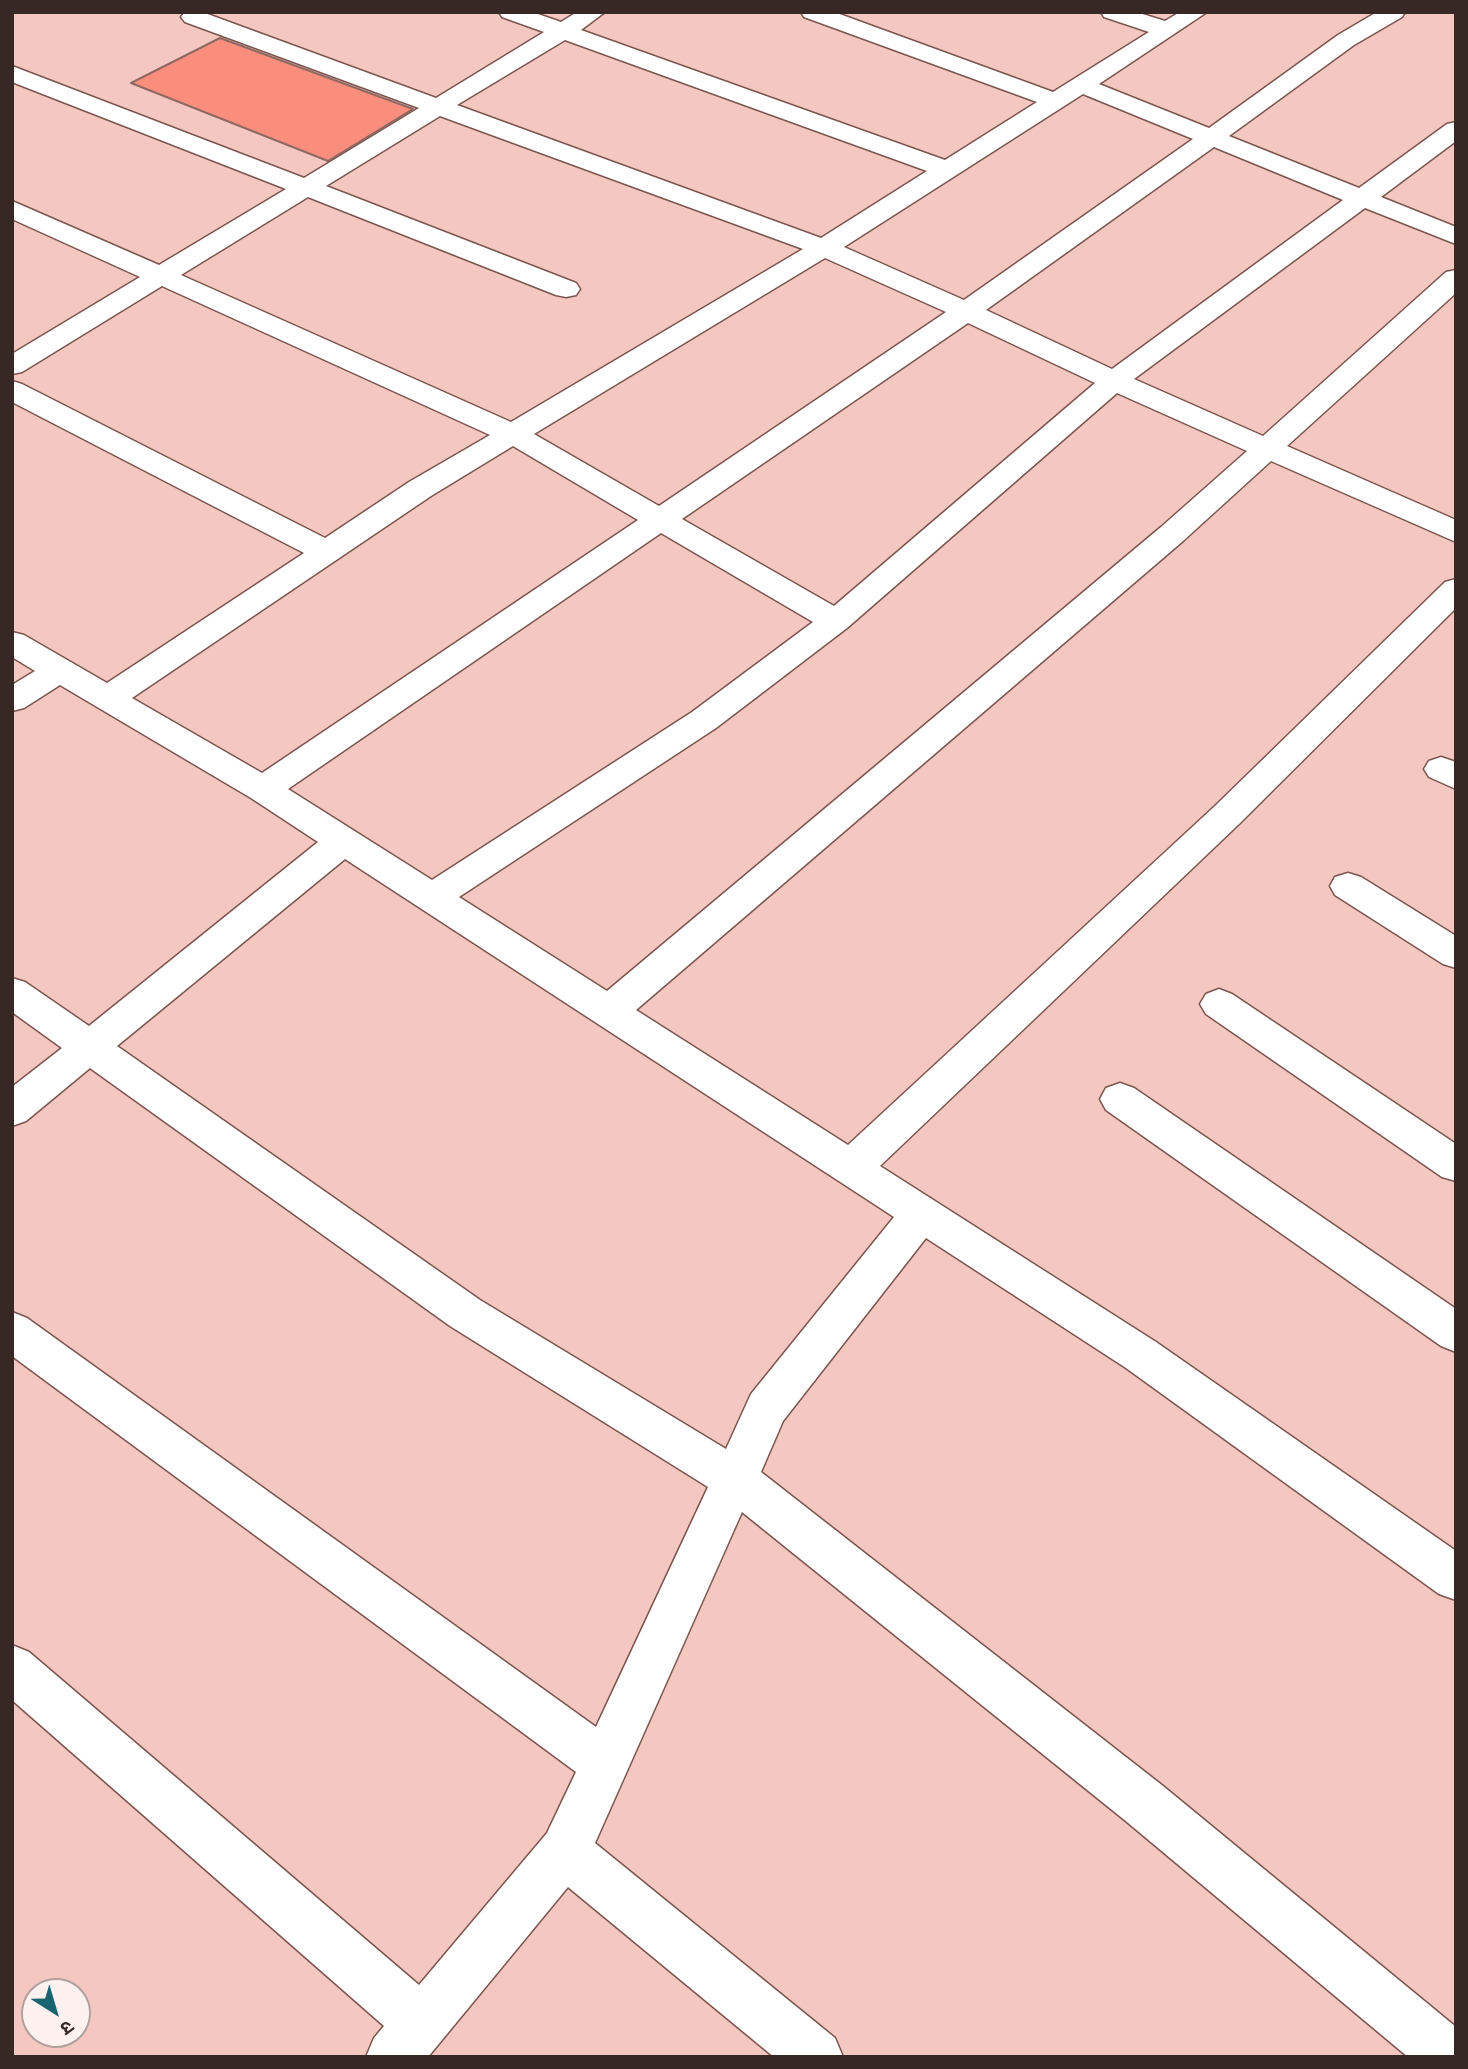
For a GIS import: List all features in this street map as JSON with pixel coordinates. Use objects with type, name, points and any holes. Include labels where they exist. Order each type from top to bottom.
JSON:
[{"type":"street","points":[[510,12],[947,170]]},
{"type":"street","points":[[12,366],[594,12]]},
{"type":"street","points":[[812,12],[1056,101]]},
{"type":"street","points":[[1112,12],[1168,30]]},
{"type":"street","points":[[108,698],[421,489],[824,248],[1196,12]]},
{"type":"street","points":[[263,789],[966,311],[1346,40],[1394,12]]},
{"type":"street","points":[[193,17],[824,248],[966,311],[1114,382],[1456,532]]},
{"type":"street","points":[[12,73],[566,289]]},
{"type":"street","points":[[1081,85],[1456,236]]},
{"type":"street","points":[[431,898],[704,720],[836,621],[1114,382],[1456,129]]},
{"type":"street","points":[[12,209],[513,434],[836,621]]},
{"type":"street","points":[[609,1012],[1269,449],[1456,278]]},
{"type":"street","points":[[12,390],[327,552]]},
{"type":"street","points":[[851,1168],[1227,815],[1456,589]]},
{"type":"street","points":[[12,643],[263,789],[1141,1355],[1456,1578]]},
{"type":"street","points":[[12,700],[60,670]]},
{"type":"street","points":[[12,1110],[343,841]]},
{"type":"street","points":[[1348,886],[1456,954]]},
{"type":"street","points":[[12,992],[465,1313],[735,1479],[1144,1804],[1450,2057]]},
{"type":"street","points":[[1219,1004],[1456,1165]]},
{"type":"street","points":[[1120,1099],[1456,1333]]},
{"type":"street","points":[[12,1668],[407,2040],[565,1851],[767,1408],[921,1213]]},
{"type":"street","points":[[12,1331],[605,1763]]},
{"type":"street","points":[[565,1851],[816,2057]]},
{"type":"building","points":[[220,38],[413,109],[328,161],[131,83]]}]
